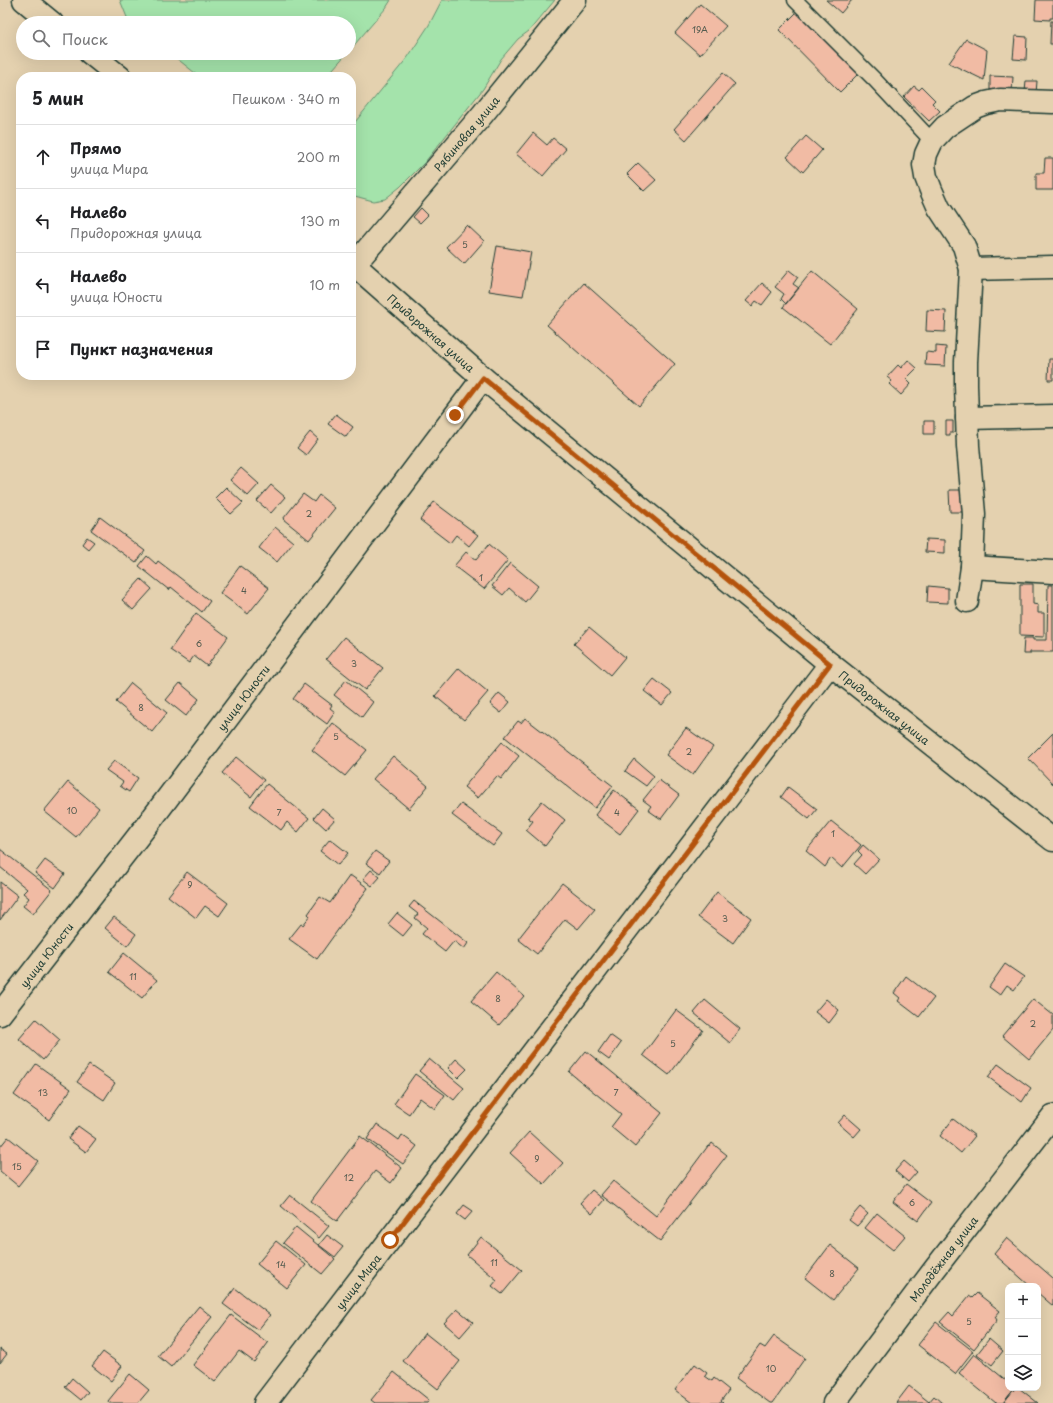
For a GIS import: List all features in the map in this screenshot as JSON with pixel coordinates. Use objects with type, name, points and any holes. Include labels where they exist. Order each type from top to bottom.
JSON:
[{"type":"street","points":[[24,0],[43,16]]},
{"type":"street","name":"Рябиновая улица","points":[[356,260],[482,115],[575,0]]},
{"type":"street","points":[[99,60],[114,72]]},
{"type":"street","points":[[967,601],[972,567],[974,514],[967,418],[966,362],[971,269],[964,246],[939,208],[926,177],[924,165],[926,154],[932,141],[945,127],[975,107],[1000,100],[1053,102]]},
{"type":"street","name":"Придорожная улица","points":[[356,266],[483,378],[830,664],[1053,840]]},
{"type":"street","points":[[971,269],[1053,267]]},
{"type":"street","name":"улица Юности","points":[[0,1014],[154,816],[483,378]]},
{"type":"street","points":[[967,418],[1053,416]]},
{"type":"street","points":[[972,567],[1053,572]]},
{"type":"street","name":"улица Мира","points":[[265,1403],[830,664]]},
{"type":"street","name":"Молодёжная улица","points":[[834,1403],[1053,1116]]},
{"type":"lane","points":[[795,0],[875,80],[932,141]]},
{"type":"green space","points":[[120,0],[391,0],[356,43],[356,16],[126,16]]},
{"type":"green space","points":[[442,0],[555,0],[529,31],[518,39],[501,59],[483,89],[425,162],[400,187],[385,199],[373,201],[356,196],[356,121],[408,57],[429,25]]},
{"type":"green space","points":[[179,60],[341,60],[330,72],[194,72]]},
{"type":"building","points":[[826,0],[852,0],[841,13]]},
{"type":"building","points":[[1036,0],[1053,0],[1053,18],[1050,18],[1050,20],[1035,19]]},
{"type":"building","points":[[700,4],[726,26],[700,55],[675,33]]},
{"type":"building","points":[[797,12],[858,74],[840,92],[779,30]]},
{"type":"building","points":[[1051,21],[1053,21],[1053,44],[1050,44]]},
{"type":"building","points":[[1015,36],[1027,37],[1026,60],[1013,59]]},
{"type":"building","points":[[966,39],[987,50],[984,80],[949,63]]},
{"type":"building","points":[[723,73],[735,84],[686,140],[674,129]]},
{"type":"building","points":[[990,76],[1013,77],[1012,91],[990,90]]},
{"type":"building","points":[[1026,81],[1037,81],[1036,93],[1025,92]]},
{"type":"building","points":[[914,86],[919,90],[922,87],[935,100],[932,103],[940,111],[929,121],[904,97]]},
{"type":"building","points":[[533,133],[547,145],[553,138],[566,149],[543,176],[516,154]]},
{"type":"building","points":[[806,136],[822,150],[803,172],[787,157]]},
{"type":"building","points":[[1045,158],[1053,158],[1053,190],[1036,190],[1036,173],[1044,173]]},
{"type":"building","points":[[638,163],[656,180],[644,191],[627,174]]},
{"type":"building","points":[[421,208],[428,215],[420,223],[413,217]]},
{"type":"building","points":[[467,225],[484,241],[464,264],[446,247]]},
{"type":"building","points":[[497,246],[531,252],[523,296],[489,291]]},
{"type":"building","points":[[789,270],[798,277],[793,284],[799,288],[786,304],[781,299],[784,294],[775,287]]},
{"type":"building","points":[[812,271],[858,309],[830,344],[783,307]]},
{"type":"building","points":[[584,283],[675,364],[639,406],[547,325]]},
{"type":"building","points":[[762,283],[772,292],[762,305],[756,301],[752,306],[746,301]]},
{"type":"building","points":[[927,310],[946,311],[945,332],[926,331]]},
{"type":"building","points":[[936,346],[946,347],[945,366],[925,365],[926,352],[936,353]]},
{"type":"building","points":[[1049,359],[1053,359],[1053,380],[1048,380]]},
{"type":"building","points":[[908,360],[917,368],[906,379],[911,384],[901,395],[889,384],[892,381],[887,377],[898,365],[901,368]]},
{"type":"building","points":[[336,414],[353,427],[346,437],[328,424]]},
{"type":"building","points":[[924,421],[934,421],[934,434],[924,434]]},
{"type":"building","points":[[946,421],[953,421],[953,433],[950,433],[950,435],[946,435]]},
{"type":"building","points":[[310,432],[318,439],[306,455],[297,448]]},
{"type":"building","points":[[241,468],[259,484],[248,496],[230,480]]},
{"type":"building","points":[[271,485],[285,497],[271,513],[257,501]]},
{"type":"building","points":[[226,487],[243,503],[231,514],[215,498]]},
{"type":"building","points":[[949,490],[962,490],[963,512],[950,512]]},
{"type":"building","points":[[303,494],[314,502],[319,495],[335,508],[309,540],[283,519]]},
{"type":"building","points":[[434,502],[478,535],[469,546],[456,535],[450,543],[420,520]]},
{"type":"building","points":[[100,517],[145,551],[136,563],[91,530]]},
{"type":"building","points":[[275,527],[293,542],[277,562],[259,548]]},
{"type":"building","points":[[87,537],[94,542],[88,549],[82,544]]},
{"type":"building","points":[[926,539],[945,540],[945,553],[925,552]]},
{"type":"building","points":[[489,544],[508,560],[484,589],[454,566],[466,552],[476,560]]},
{"type":"building","points":[[147,556],[156,564],[158,561],[210,601],[202,612],[171,587],[169,590],[139,566]]},
{"type":"building","points":[[510,563],[538,586],[525,602],[509,588],[503,595],[492,586]]},
{"type":"building","points":[[240,566],[269,588],[248,614],[220,593]]},
{"type":"building","points":[[141,579],[152,589],[133,610],[122,600]]},
{"type":"building","points":[[1020,584],[1033,584],[1033,604],[1038,605],[1038,613],[1044,613],[1044,637],[1020,636]]},
{"type":"building","points":[[1048,585],[1053,585],[1053,652],[1030,652],[1030,654],[1023,654],[1024,638],[1033,638],[1033,640],[1047,640]]},
{"type":"building","points":[[928,586],[948,588],[948,603],[927,602]]},
{"type":"building","points":[[196,613],[228,637],[207,666],[194,656],[189,663],[170,650]]},
{"type":"building","points":[[589,627],[625,657],[610,675],[574,644]]},
{"type":"building","points":[[344,637],[383,668],[365,690],[326,659]]},
{"type":"building","points":[[459,668],[488,692],[464,720],[435,696]]},
{"type":"building","points":[[654,679],[672,693],[662,705],[644,691]]},
{"type":"building","points":[[346,680],[373,702],[362,717],[334,695]]},
{"type":"building","points":[[131,683],[167,713],[152,732],[116,702]]},
{"type":"building","points":[[180,683],[199,699],[186,716],[166,700]]},
{"type":"building","points":[[304,684],[332,705],[330,708],[335,712],[327,724],[293,699]]},
{"type":"building","points":[[499,693],[510,702],[501,713],[490,704]]},
{"type":"building","points":[[525,718],[613,786],[595,808],[505,737],[518,721],[521,723]]},
{"type":"building","points":[[333,723],[367,750],[345,776],[312,750]]},
{"type":"building","points":[[686,728],[713,747],[693,775],[666,755]]},
{"type":"building","points":[[1053,733],[1053,784],[1028,758]]},
{"type":"building","points":[[502,742],[519,756],[501,779],[497,776],[478,798],[464,787]]},
{"type":"building","points":[[393,756],[428,786],[409,809],[373,779]]},
{"type":"building","points":[[236,757],[264,780],[251,797],[222,773]]},
{"type":"building","points":[[634,759],[654,776],[646,786],[625,771]]},
{"type":"building","points":[[114,761],[138,778],[129,792],[120,786],[123,782],[106,770]]},
{"type":"building","points":[[659,780],[679,795],[661,819],[648,810],[651,806],[643,800]]},
{"type":"building","points":[[68,782],[99,808],[76,837],[44,811]]},
{"type":"building","points":[[267,784],[309,818],[298,832],[287,822],[281,830],[250,806]]},
{"type":"building","points":[[788,787],[817,809],[809,819],[781,797]]},
{"type":"building","points":[[614,790],[639,809],[620,834],[595,815]]},
{"type":"building","points":[[542,801],[565,820],[545,846],[526,830],[533,821],[528,818]]},
{"type":"building","points":[[461,804],[502,834],[493,846],[452,815]]},
{"type":"building","points":[[322,808],[335,819],[326,829],[314,818]]},
{"type":"building","points":[[831,821],[861,845],[842,868],[831,858],[825,867],[806,851]]},
{"type":"building","points":[[330,839],[348,853],[338,865],[320,851]]},
{"type":"building","points":[[863,845],[879,859],[865,874],[854,864],[862,855],[858,851]]},
{"type":"building","points":[[0,849],[52,890],[33,914],[23,906],[29,898],[23,893],[27,889],[0,867]]},
{"type":"building","points":[[375,851],[389,861],[380,873],[366,863]]},
{"type":"building","points":[[45,860],[65,874],[55,888],[35,873]]},
{"type":"building","points":[[371,870],[380,877],[372,886],[363,879]]},
{"type":"building","points":[[187,872],[228,903],[219,916],[205,906],[196,918],[168,896]]},
{"type":"building","points":[[350,875],[368,888],[317,959],[289,939],[301,924],[303,925],[310,916],[308,914],[320,897],[330,903]]},
{"type":"building","points":[[0,882],[18,896],[0,920]]},
{"type":"building","points":[[562,883],[595,909],[578,929],[565,919],[537,954],[518,939]]},
{"type":"building","points":[[717,892],[751,918],[733,943],[698,917]]},
{"type":"building","points":[[414,901],[468,943],[464,949],[454,941],[445,952],[422,934],[427,928],[415,918],[418,914],[409,907]]},
{"type":"building","points":[[397,913],[412,925],[403,936],[388,924]]},
{"type":"building","points":[[114,917],[136,934],[127,946],[105,928]]},
{"type":"building","points":[[124,953],[157,980],[142,998],[109,972]]},
{"type":"building","points":[[1005,964],[1024,977],[1014,990],[1007,985],[1000,995],[989,987]]},
{"type":"building","points":[[496,972],[524,996],[499,1025],[471,1001]]},
{"type":"building","points":[[906,976],[934,998],[919,1017],[898,1001],[900,998],[894,993]]},
{"type":"building","points":[[826,999],[839,1010],[829,1023],[815,1012]]},
{"type":"building","points":[[1033,999],[1053,1015],[1053,1030],[1029,1059],[1002,1036]]},
{"type":"building","points":[[705,1000],[740,1029],[730,1043],[694,1013]]},
{"type":"building","points":[[676,1010],[703,1030],[669,1075],[643,1055]]},
{"type":"building","points":[[36,1019],[60,1040],[43,1060],[19,1039]]},
{"type":"building","points":[[610,1035],[621,1043],[609,1060],[598,1052]]},
{"type":"building","points":[[586,1051],[662,1113],[635,1147],[611,1127],[621,1114],[569,1072]]},
{"type":"building","points":[[429,1059],[464,1088],[454,1100],[419,1071]]},
{"type":"building","points":[[456,1059],[467,1069],[458,1078],[448,1068]]},
{"type":"building","points":[[36,1064],[71,1089],[49,1120],[14,1095]]},
{"type":"building","points":[[998,1064],[1031,1088],[1022,1102],[988,1077]]},
{"type":"building","points":[[89,1065],[115,1083],[104,1100],[77,1082]]},
{"type":"building","points":[[415,1074],[445,1095],[435,1109],[420,1098],[409,1114],[394,1104]]},
{"type":"building","points":[[845,1115],[861,1129],[854,1137],[838,1123]]},
{"type":"building","points":[[953,1119],[975,1136],[961,1153],[940,1136]]},
{"type":"building","points":[[377,1124],[399,1140],[402,1135],[417,1146],[403,1164],[367,1139]]},
{"type":"building","points":[[78,1126],[96,1139],[86,1152],[68,1139]]},
{"type":"building","points":[[529,1132],[563,1163],[544,1184],[510,1153]]},
{"type":"building","points":[[360,1136],[402,1168],[391,1183],[375,1171],[337,1221],[311,1201]]},
{"type":"building","points":[[8,1137],[38,1161],[18,1186],[0,1171],[0,1147]]},
{"type":"building","points":[[712,1143],[727,1155],[660,1241],[601,1195],[613,1181],[656,1216],[708,1146],[709,1147]]},
{"type":"building","points":[[904,1161],[917,1172],[908,1182],[895,1171]]},
{"type":"building","points":[[906,1184],[931,1203],[918,1221],[893,1202]]},
{"type":"building","points":[[592,1190],[604,1200],[592,1214],[580,1203]]},
{"type":"building","points":[[290,1195],[329,1226],[319,1238],[281,1206]]},
{"type":"building","points":[[464,1205],[473,1211],[465,1220],[457,1214]]},
{"type":"building","points":[[860,1207],[868,1214],[857,1226],[849,1220]]},
{"type":"building","points":[[877,1213],[905,1236],[893,1250],[865,1228]]},
{"type":"building","points":[[296,1227],[335,1259],[322,1274],[283,1243]]},
{"type":"building","points":[[327,1235],[343,1247],[335,1257],[319,1245]]},
{"type":"building","points":[[481,1237],[522,1270],[502,1294],[492,1286],[497,1280],[467,1255]]},
{"type":"building","points":[[1007,1238],[1053,1278],[1053,1306],[1041,1296],[1041,1283],[1027,1283],[994,1254]]},
{"type":"building","points":[[276,1241],[306,1265],[287,1288],[257,1264]]},
{"type":"building","points":[[830,1245],[859,1268],[833,1300],[805,1278]]},
{"type":"building","points":[[235,1288],[270,1315],[258,1330],[223,1304]]},
{"type":"building","points":[[977,1293],[1000,1311],[995,1317],[997,1320],[974,1349],[940,1322],[949,1312],[953,1316],[969,1296],[972,1298]]},
{"type":"building","points":[[199,1306],[212,1317],[171,1367],[158,1356]]},
{"type":"building","points":[[457,1309],[473,1322],[460,1337],[444,1323]]},
{"type":"building","points":[[231,1315],[268,1343],[254,1362],[239,1351],[215,1382],[193,1365]]},
{"type":"building","points":[[936,1322],[973,1351],[955,1374],[918,1345]]},
{"type":"building","points":[[425,1333],[460,1361],[438,1389],[403,1361]]},
{"type":"building","points":[[774,1336],[805,1358],[773,1403],[770,1403],[736,1378],[760,1345],[765,1348]]},
{"type":"building","points":[[989,1339],[1003,1351],[992,1365],[977,1354]]},
{"type":"building","points":[[0,1349],[7,1354],[0,1363]]},
{"type":"building","points":[[103,1352],[122,1366],[111,1381],[92,1366]]},
{"type":"building","points":[[974,1354],[1005,1380],[1005,1391],[1013,1391],[1003,1403],[996,1403],[959,1373]]},
{"type":"building","points":[[695,1364],[707,1373],[705,1376],[712,1381],[714,1378],[729,1390],[721,1401],[723,1403],[692,1403],[675,1390]]},
{"type":"building","points":[[394,1372],[429,1400],[427,1403],[375,1403],[371,1400]]},
{"type":"building","points":[[130,1374],[149,1390],[138,1403],[109,1403],[108,1401]]},
{"type":"building","points":[[72,1378],[88,1392],[81,1400],[65,1387]]},
{"type":"building","points":[[909,1386],[929,1402],[934,1396],[942,1403],[896,1403]]},
{"type":"building","points":[[1013,1391],[1023,1391],[1038,1403],[1005,1403],[1004,1402]]},
{"type":"route","points":[[390,1240],[830,664],[483,378],[455,415]]}]
